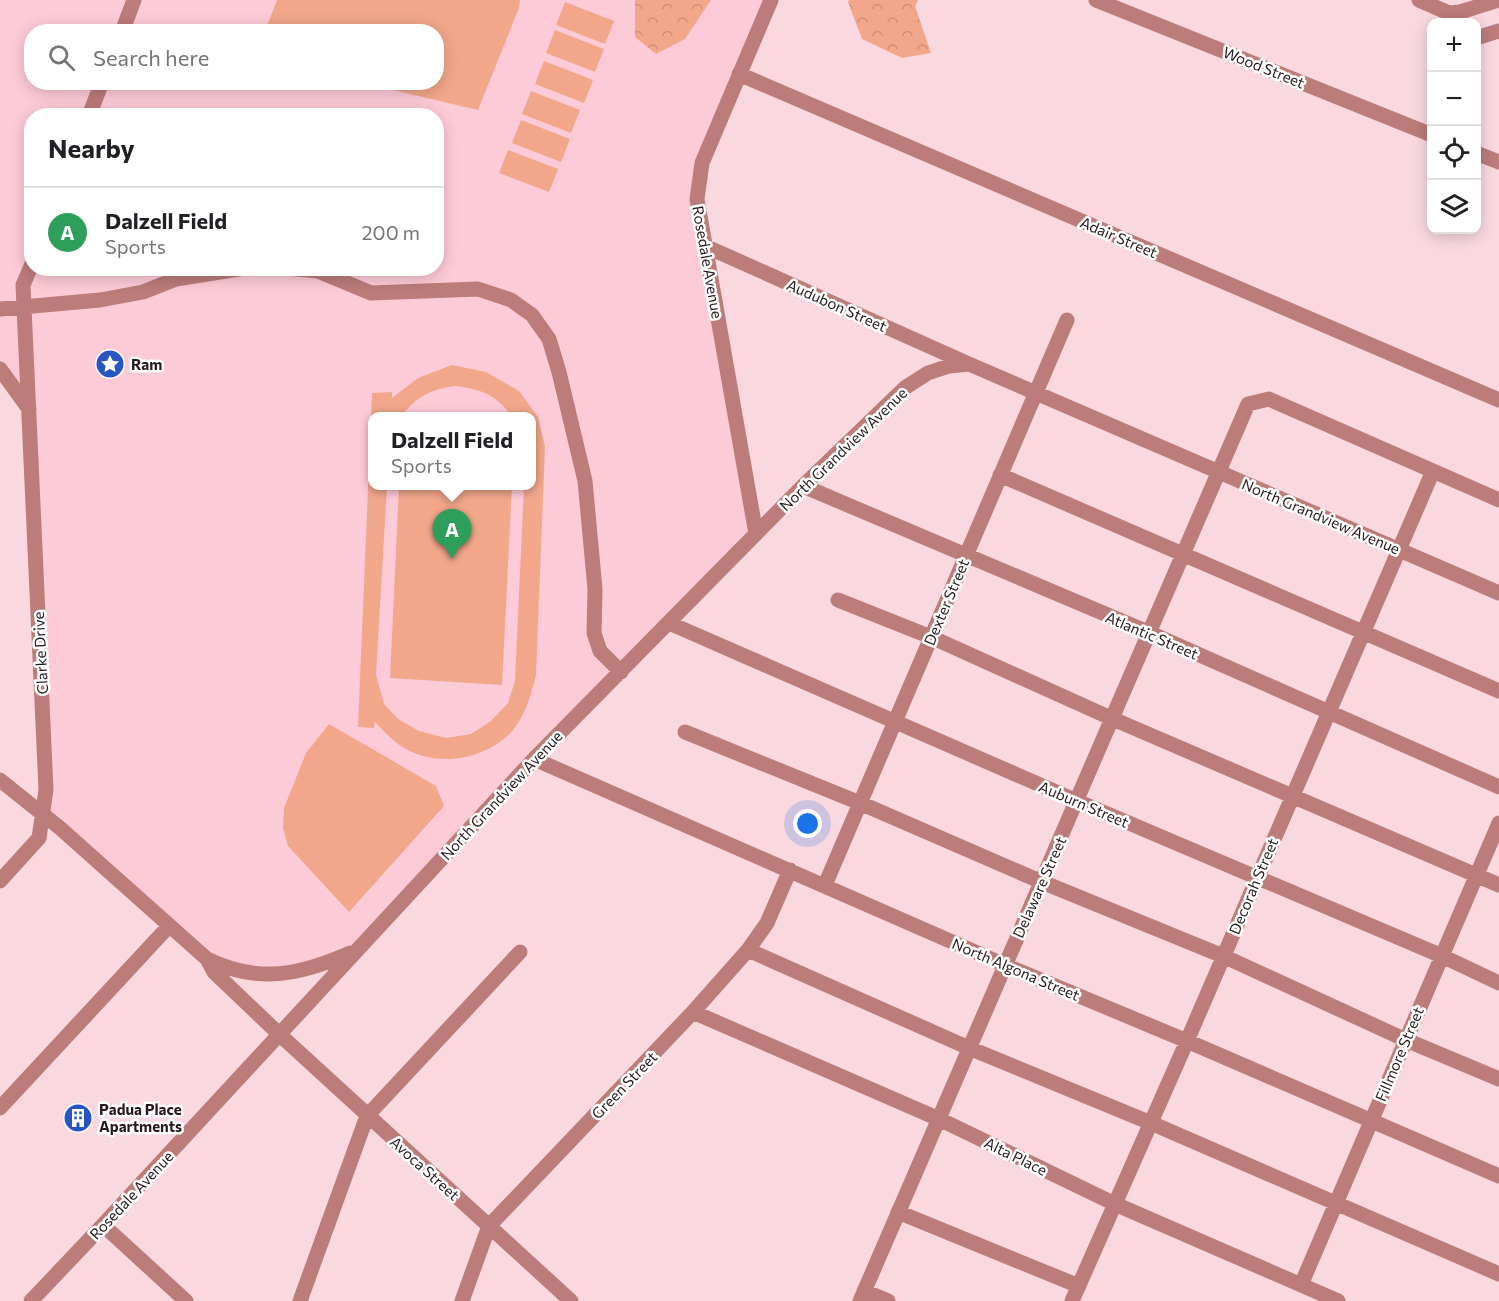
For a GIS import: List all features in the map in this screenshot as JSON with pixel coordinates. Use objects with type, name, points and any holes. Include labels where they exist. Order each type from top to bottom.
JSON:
[{"type":"street","points":[[125,24],[134,0]]},
{"type":"street","name":"Rosedale Avenue","points":[[756,534],[697,199],[702,163],[771,0]]},
{"type":"street","name":"Wood Street","points":[[1096,0],[1427,133]]},
{"type":"street","points":[[1419,0],[1449,14],[1499,0]]},
{"type":"street","points":[[1481,36],[1499,31]]},
{"type":"street","name":"Adair Street","points":[[739,74],[1499,400]]},
{"type":"street","points":[[92,108],[99,90]]},
{"type":"street","points":[[1481,155],[1499,162]]},
{"type":"street","name":"Audubon Street","points":[[705,246],[969,364]]},
{"type":"street","name":"Clarke Drive","points":[[0,881],[39,838],[46,790],[23,285],[27,276]]},
{"type":"street","points":[[0,309],[100,300],[196,276]]},
{"type":"street","points":[[328,276],[371,293],[478,289],[511,300],[532,315],[549,339],[560,372],[585,481],[595,589],[594,633],[600,651],[621,672]]},
{"type":"street","name":"Dexter Street","points":[[825,885],[1067,320]]},
{"type":"street","name":"North Grandview Avenue","points":[[207,958],[214,972],[279,1034],[534,759],[803,486],[906,387],[927,374],[949,366],[969,364],[1499,593]]},
{"type":"street","points":[[0,369],[29,409]]},
{"type":"street","name":"Delaware Street","points":[[862,1296],[1248,404],[1269,399],[1433,471]]},
{"type":"street","points":[[1433,471],[1499,500]]},
{"type":"street","name":"Decorah Street","points":[[1072,1301],[1433,471]]},
{"type":"street","points":[[1000,475],[1499,691]]},
{"type":"street","name":"Atlantic Street","points":[[803,486],[1150,633],[1499,787]]},
{"type":"street","points":[[838,600],[931,637],[1113,719],[1499,885]]},
{"type":"street","name":"Auburn Street","points":[[669,623],[1499,982]]},
{"type":"street","points":[[685,732],[1223,956],[1406,1040],[1499,1079]]},
{"type":"street","name":"North Algona Street","points":[[534,759],[1005,965],[1499,1176]]},
{"type":"street","name":"North Grandview Avenue","points":[[0,780],[207,958],[223,967],[253,974],[280,974],[319,966],[356,950]]},
{"type":"street","name":"Fillmore Street","points":[[1301,1285],[1499,824]]},
{"type":"street","name":"Green Street","points":[[462,1301],[489,1226],[693,1012],[748,950],[767,923],[790,870]]},
{"type":"street","points":[[0,1108],[170,926]]},
{"type":"street","points":[[748,950],[969,1048],[1151,1123],[1499,1274]]},
{"type":"street","points":[[300,1301],[368,1116],[520,952]]},
{"type":"street","name":"Alta Place","points":[[693,1012],[939,1119],[1115,1204],[1338,1301]]},
{"type":"street","name":"Rosedale Avenue","points":[[31,1301],[279,1034]]},
{"type":"street","name":"Avoca Street","points":[[279,1034],[571,1301]]},
{"type":"street","points":[[898,1212],[1079,1286]]},
{"type":"street","points":[[103,1226],[186,1301]]},
{"type":"street","points":[[862,1296],[888,1301]]},
{"type":"shaded area","points":[[0,0],[134,0],[125,24],[24,24],[24,90],[99,90],[92,108],[24,108],[24,276],[444,276],[444,108],[96,108],[104,90],[444,90],[444,24],[131,24],[141,0],[771,0],[739,74],[697,199],[756,534],[356,950],[280,974],[207,959],[48,822],[29,409],[0,369]]},
{"type":"green space","points":[[277,0],[520,0],[519,8],[478,110],[393,90],[444,90],[444,24],[268,24]]},
{"type":"green space","points":[[635,0],[711,0],[685,39],[656,54],[635,37]]},
{"type":"green space","points":[[849,0],[918,0],[915,6],[931,53],[902,58],[862,39]]},
{"type":"green space","points":[[565,2],[614,21],[605,44],[556,25]]},
{"type":"green space","points":[[555,30],[604,49],[595,72],[546,53]]},
{"type":"green space","points":[[544,61],[593,80],[584,103],[535,84]]},
{"type":"green space","points":[[531,91],[580,110],[571,133],[522,114]]},
{"type":"green space","points":[[521,120],[570,139],[561,162],[512,143]]},
{"type":"green space","points":[[508,150],[558,169],[549,192],[499,173]]},
{"type":"green space","points":[[452,365],[486,372],[519,391],[534,412],[508,412],[488,394],[455,386],[431,392],[413,403],[405,412],[371,412],[372,393],[392,392],[392,398],[418,378]]},
{"type":"green space","points":[[536,414],[545,447],[536,675],[525,711],[518,724],[503,740],[491,748],[463,758],[448,759],[419,755],[406,749],[375,722],[374,728],[358,727],[368,488],[387,490],[376,675],[384,704],[398,719],[419,731],[446,738],[471,734],[491,721],[508,703],[515,681],[524,490],[536,490]]},
{"type":"green space","points":[[399,490],[512,490],[502,685],[390,678]]},
{"type":"green space","points":[[329,724],[436,786],[444,806],[349,912],[288,846],[283,828],[284,808],[306,753]]},
{"type":"place","name":"Ram","points":[[110,364]]},
{"type":"place","name":"Dalzell Field","points":[[452,559]]},
{"type":"place","name":"Padua Place Apartments","points":[[78,1118]]}]
